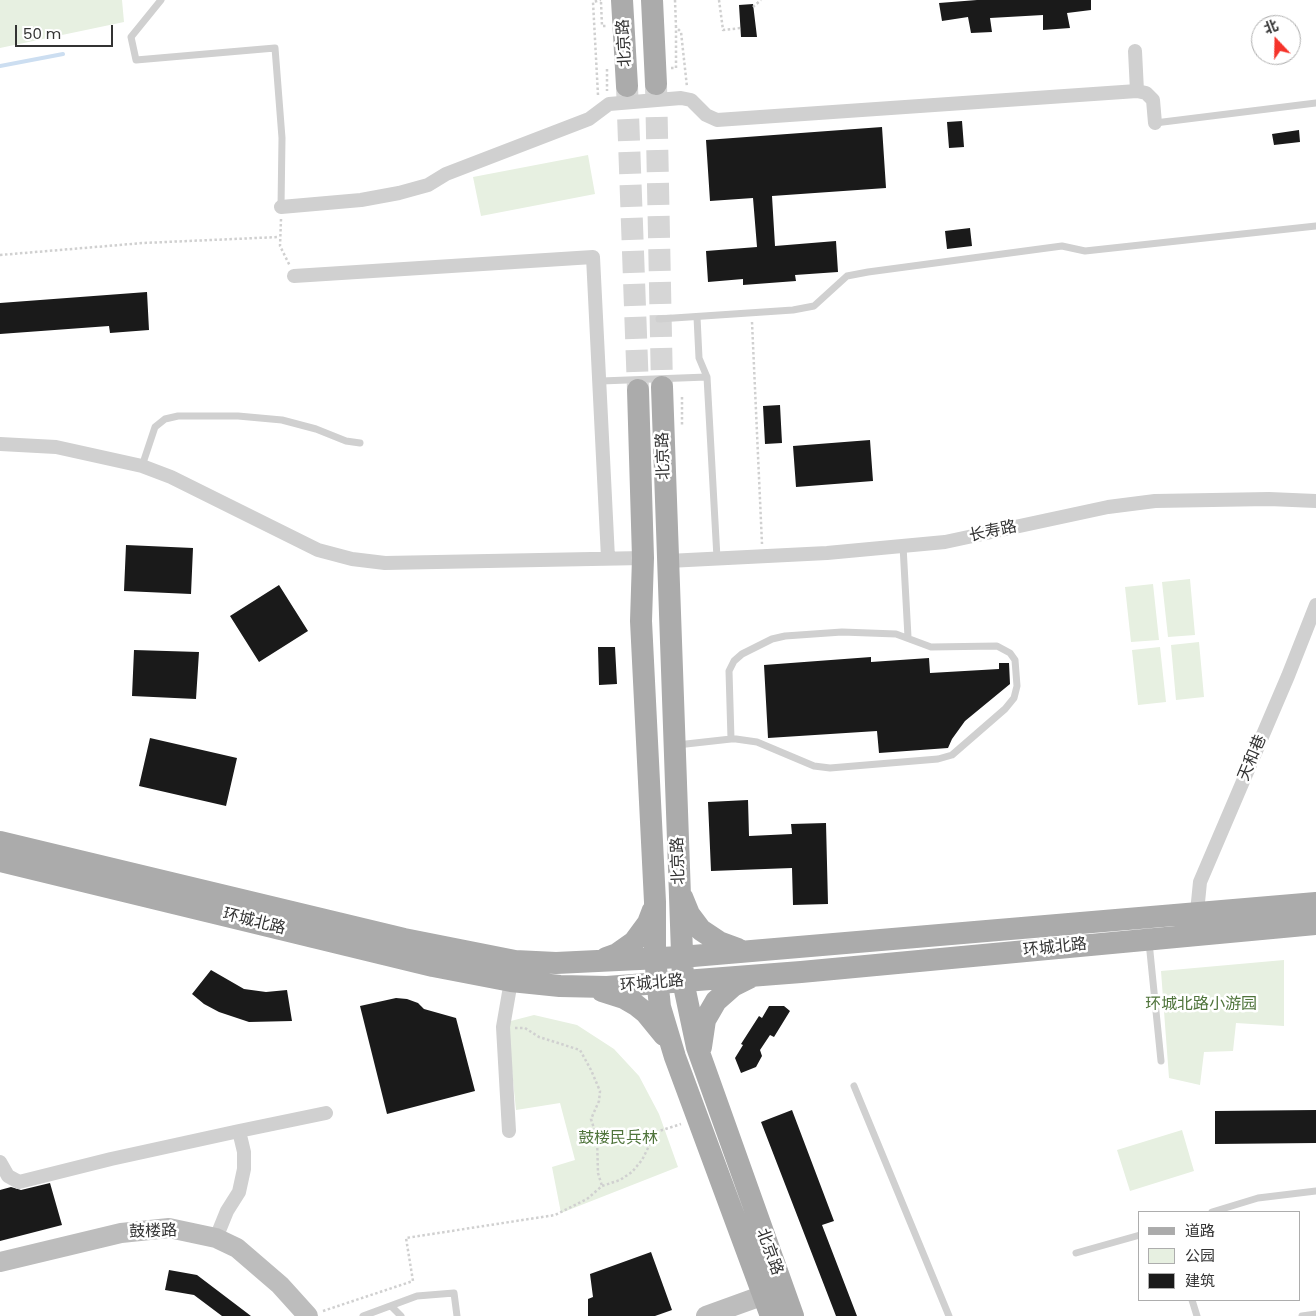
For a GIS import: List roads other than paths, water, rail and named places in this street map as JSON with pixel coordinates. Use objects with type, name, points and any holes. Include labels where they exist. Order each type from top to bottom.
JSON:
[{"type":"main road","name":"北京路","points":[[652,0],[663,76]]},
{"type":"main road","name":"北京路","points":[[608,1],[627,86]]},
{"type":"main road","name":"北京路","points":[[662,387],[683,981],[702,1063],[793,1316]]},
{"type":"main road","name":"北京路","points":[[638,390],[643,558],[641,622],[655,902],[655,958],[660,1007],[675,1057],[768,1305]]},
{"type":"main road","name":"环城北路","points":[[0,842],[413,941],[515,961],[556,963],[681,957],[1316,903]]},
{"type":"main road","name":"环城北路","points":[[0,860],[433,966],[511,981],[582,987],[607,988],[759,975],[1316,924]]},
{"type":"main road","points":[[680,892],[689,914],[702,930],[728,946],[749,950]]},
{"type":"main road","points":[[598,961],[617,954],[634,942],[648,924],[655,902]]},
{"type":"main road","points":[[702,1063],[702,1030],[710,1010],[723,993],[733,986],[759,975]]},
{"type":"main road","points":[[582,987],[612,993],[636,1005],[646,1013],[662,1032],[675,1057]]},
{"type":"main road","name":"鼓楼路","points":[[0,1262],[144,1229],[170,1228],[216,1238],[237,1248],[313,1314]]},
{"type":"main road","name":"鼓楼路","points":[[0,1272],[123,1242],[169,1238],[216,1248],[231,1256],[256,1275],[295,1316]]},
{"type":"main road","points":[[706,1316],[768,1305]]},
{"type":"main road","points":[[734,1316],[768,1305]]},
{"type":"street","points":[[1135,51],[1137,91]]},
{"type":"street","points":[[281,207],[361,200],[428,185],[446,174],[589,119],[609,104],[681,98],[691,100],[706,116],[717,120],[1137,91],[1146,93],[1153,100],[1155,123]]},
{"type":"street","points":[[294,276],[593,256],[601,381],[608,558]]},
{"type":"street","points":[[0,444],[56,447],[142,466],[172,477],[318,550],[352,559],[385,563],[643,558]]},
{"type":"street","name":"长寿路","points":[[668,561],[946,542],[1108,507],[1155,501],[1270,499],[1316,501]]},
{"type":"street","name":"天和巷","points":[[1197,912],[1200,882],[1316,605]]},
{"type":"street","points":[[509,1131],[503,1027],[511,981]]},
{"type":"street","points":[[0,1162],[8,1176],[19,1182],[111,1159],[326,1113]]},
{"type":"street","points":[[216,1238],[226,1211],[239,1192],[244,1169],[244,1152],[239,1131]]},
{"type":"lane","points":[[161,0],[131,37],[136,60],[275,48],[282,138],[281,207]]},
{"type":"lane","points":[[1155,123],[1316,103]]},
{"type":"lane","points":[[659,319],[752,313],[814,306],[847,276],[868,272],[1062,246],[1085,250],[1316,226]]},
{"type":"lane","points":[[697,317],[699,358],[707,378],[716,558]]},
{"type":"lane","points":[[601,381],[707,378]]},
{"type":"lane","points":[[142,466],[155,427],[165,419],[178,416],[238,416],[282,420],[316,429],[346,441],[360,443]]},
{"type":"lane","points":[[903,546],[908,637]]},
{"type":"lane","points":[[674,745],[731,740],[757,742],[814,766],[830,768],[938,759],[952,755],[1005,709],[1014,698],[1017,686],[1015,660],[1010,653],[997,646],[931,647],[896,634],[842,632],[785,636],[772,639],[742,654],[734,661],[729,671],[731,740]]},
{"type":"lane","points":[[1149,939],[1161,1061]]},
{"type":"lane","points":[[854,1086],[949,1316]]},
{"type":"lane","points":[[1215,1211],[1258,1198],[1316,1191]]},
{"type":"lane","points":[[1076,1254],[1138,1235]]},
{"type":"lane","points":[[364,1316],[418,1296],[454,1293],[457,1316]]},
{"type":"lane","points":[[1192,1301],[1197,1316]]},
{"type":"lane","points":[[391,1306],[400,1316]]},
{"type":"lane","points":[[1302,1316],[1316,1314]]},
{"type":"waterway","points":[[0,66],[63,54]]},
{"type":"tunnel","points":[[656,84],[662,387]]},
{"type":"tunnel","points":[[627,86],[638,390]]},
{"type":"park label","name":"环城北路小游园","points":[[1201,1005]]},
{"type":"park label","name":"鼓楼民兵林","points":[[618,1139]]}]
